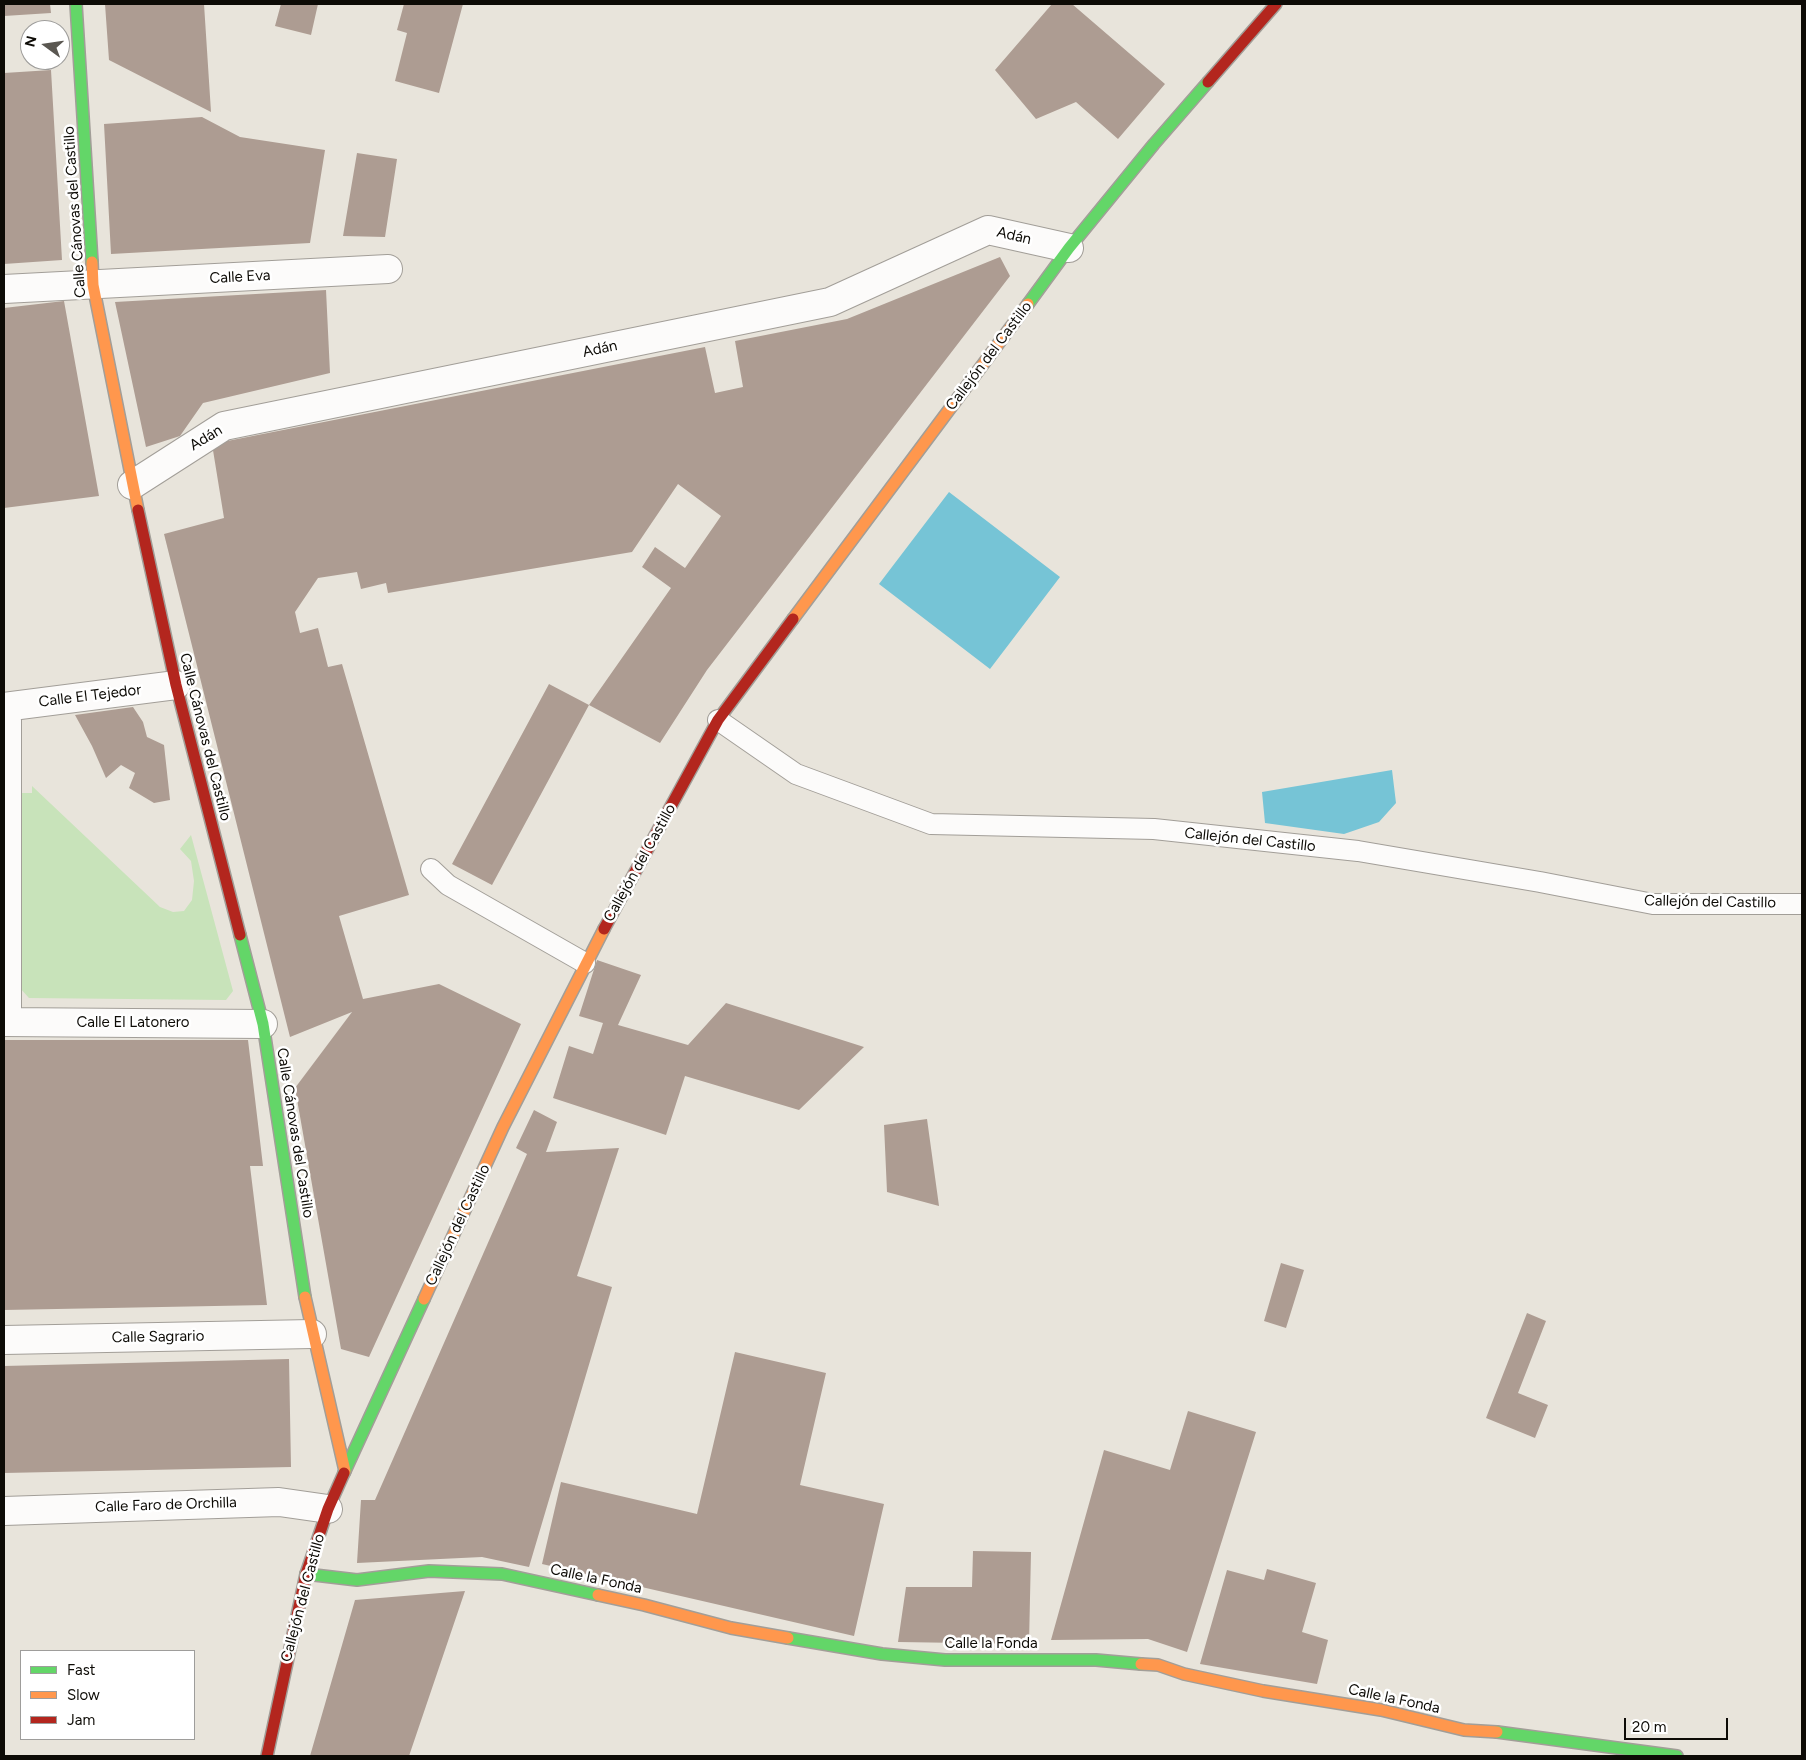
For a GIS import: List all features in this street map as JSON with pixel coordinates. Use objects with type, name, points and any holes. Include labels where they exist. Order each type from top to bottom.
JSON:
[{"type":"street","name":"Calle Cánovas del Castillo","points":[[76,4],[93,285],[132,485],[176,685],[263,1024],[306,1304],[345,1471]]},
{"type":"street","name":"Callejón del Castillo","points":[[267,1756],[306,1574],[328,1509],[503,1127],[585,963],[718,720],[1070,248],[1154,144],[1276,4]]},
{"type":"street","name":"Adán","points":[[132,485],[224,426],[830,302],[988,230],[1070,248]]},
{"type":"street","name":"Calle Eva","points":[[4,289],[388,269]]},
{"type":"street","name":"Calle El Tejedor","points":[[5,707],[176,685]]},
{"type":"street","points":[[5,707],[6,1022]]},
{"type":"street","name":"Calle El Latonero","points":[[6,1022],[263,1024]]},
{"type":"street","name":"Calle Sagrario","points":[[4,1340],[312,1334]]},
{"type":"street","name":"Calle Faro de Orchilla","points":[[4,1511],[279,1502],[328,1509]]},
{"type":"street","name":"Calle la Fonda","points":[[306,1574],[357,1580],[429,1571],[502,1574],[644,1605],[731,1628],[882,1654],[945,1660],[1096,1660],[1158,1665],[1184,1674],[1263,1691],[1381,1710],[1464,1730],[1506,1733],[1677,1756]]},
{"type":"lane","name":"Callejón del Castillo","points":[[718,720],[796,774],[931,824],[1154,829],[1358,851],[1540,882],[1653,904],[1802,904]]},
{"type":"lane","points":[[431,869],[448,885],[585,963]]},
{"type":"green space","points":[[32,786],[160,907],[173,912],[184,911],[192,900],[194,881],[191,861],[180,849],[191,835],[233,991],[226,1000],[29,998],[19,987],[20,793],[32,793]]},
{"type":"water","points":[[949,492],[1060,577],[990,669],[879,584]]},
{"type":"water","points":[[1392,770],[1396,803],[1379,822],[1344,834],[1265,823],[1262,792]]},
{"type":"building","points":[[4,4],[50,4],[51,13],[4,16]]},
{"type":"building","points":[[105,4],[204,4],[211,112],[109,60]]},
{"type":"building","points":[[281,4],[318,4],[311,35],[275,26]]},
{"type":"building","points":[[404,4],[463,4],[439,93],[395,81],[407,33],[397,30]]},
{"type":"building","points":[[1052,4],[1072,4],[1165,84],[1118,139],[1076,102],[1036,119],[995,70]]},
{"type":"building","points":[[51,70],[62,260],[4,264],[4,73]]},
{"type":"building","points":[[202,117],[240,137],[325,150],[310,243],[111,254],[104,124]]},
{"type":"building","points":[[357,153],[397,159],[385,237],[343,236]]},
{"type":"building","points":[[1000,257],[1010,276],[707,670],[660,743],[589,705],[671,588],[642,567],[655,547],[685,568],[721,516],[678,484],[632,552],[388,593],[386,583],[361,589],[357,572],[318,578],[295,612],[300,633],[318,628],[328,667],[342,664],[409,895],[339,916],[363,999],[439,984],[521,1024],[369,1357],[341,1349],[295,1088],[352,1012],[290,1037],[164,534],[224,518],[212,444],[705,347],[715,393],[743,387],[735,341],[847,319]]},
{"type":"building","points":[[326,290],[330,373],[203,403],[180,436],[146,447],[115,302]]},
{"type":"building","points":[[64,301],[99,496],[4,508],[4,308]]},
{"type":"building","points":[[549,684],[589,705],[492,885],[452,864]]},
{"type":"building","points":[[133,707],[143,722],[147,737],[164,745],[170,800],[154,803],[129,788],[135,773],[121,765],[106,778],[92,746],[75,715]]},
{"type":"building","points":[[597,960],[641,975],[618,1025],[688,1045],[726,1003],[864,1047],[799,1110],[685,1076],[666,1135],[553,1098],[569,1046],[593,1054],[603,1023],[579,1016]]},
{"type":"building","points":[[4,1040],[248,1040],[263,1166],[250,1166],[267,1305],[4,1310]]},
{"type":"building","points":[[534,1110],[557,1122],[546,1152],[619,1148],[577,1276],[612,1287],[529,1567],[482,1557],[357,1563],[361,1500],[375,1500],[527,1154],[516,1148]]},
{"type":"building","points":[[927,1119],[939,1206],[887,1192],[884,1125]]},
{"type":"building","points":[[1281,1263],[1304,1270],[1286,1328],[1264,1321]]},
{"type":"building","points":[[1527,1313],[1546,1321],[1518,1393],[1548,1405],[1535,1438],[1486,1418]]},
{"type":"building","points":[[735,1352],[826,1373],[800,1485],[884,1504],[854,1636],[542,1564],[561,1482],[697,1514]]},
{"type":"building","points":[[289,1359],[291,1467],[4,1473],[4,1366]]},
{"type":"building","points":[[1188,1411],[1256,1432],[1187,1652],[1148,1639],[1051,1640],[1104,1450],[1170,1470]]},
{"type":"building","points":[[973,1551],[1031,1552],[1029,1644],[898,1642],[906,1587],[972,1587]]},
{"type":"building","points":[[1267,1569],[1316,1583],[1302,1632],[1328,1640],[1317,1684],[1200,1664],[1227,1570],[1264,1580]]},
{"type":"building","points":[[465,1591],[409,1756],[310,1756],[355,1600]]},
{"type":"traffic: fast","points":[[76,4],[92,262]]},
{"type":"traffic: fast","points":[[1028,304],[1069,248],[1154,144],[1208,82]]},
{"type":"traffic: fast","points":[[240,935],[263,1024],[305,1297]]},
{"type":"traffic: fast","points":[[344,1473],[424,1299]]},
{"type":"traffic: fast","points":[[306,1574],[357,1580],[429,1571],[502,1574],[598,1595]]},
{"type":"traffic: fast","points":[[788,1638],[882,1654],[945,1660],[1096,1660],[1141,1664]]},
{"type":"traffic: fast","points":[[1497,1732],[1677,1756]]},
{"type":"traffic: slow","points":[[92,262],[93,285],[138,510]]},
{"type":"traffic: slow","points":[[793,619],[1028,304]]},
{"type":"traffic: slow","points":[[424,1299],[503,1127],[604,929]]},
{"type":"traffic: slow","points":[[305,1297],[345,1471]]},
{"type":"traffic: slow","points":[[598,1595],[731,1628],[788,1638]]},
{"type":"traffic: slow","points":[[1141,1664],[1158,1665],[1184,1674],[1263,1691],[1381,1710],[1464,1730],[1497,1732]]},
{"type":"traffic: jam","points":[[1208,82],[1276,4]]},
{"type":"traffic: jam","points":[[138,510],[176,685],[240,935]]},
{"type":"traffic: jam","points":[[604,929],[718,720],[793,619]]},
{"type":"traffic: jam","points":[[267,1756],[306,1574],[328,1509],[344,1473]]}]
